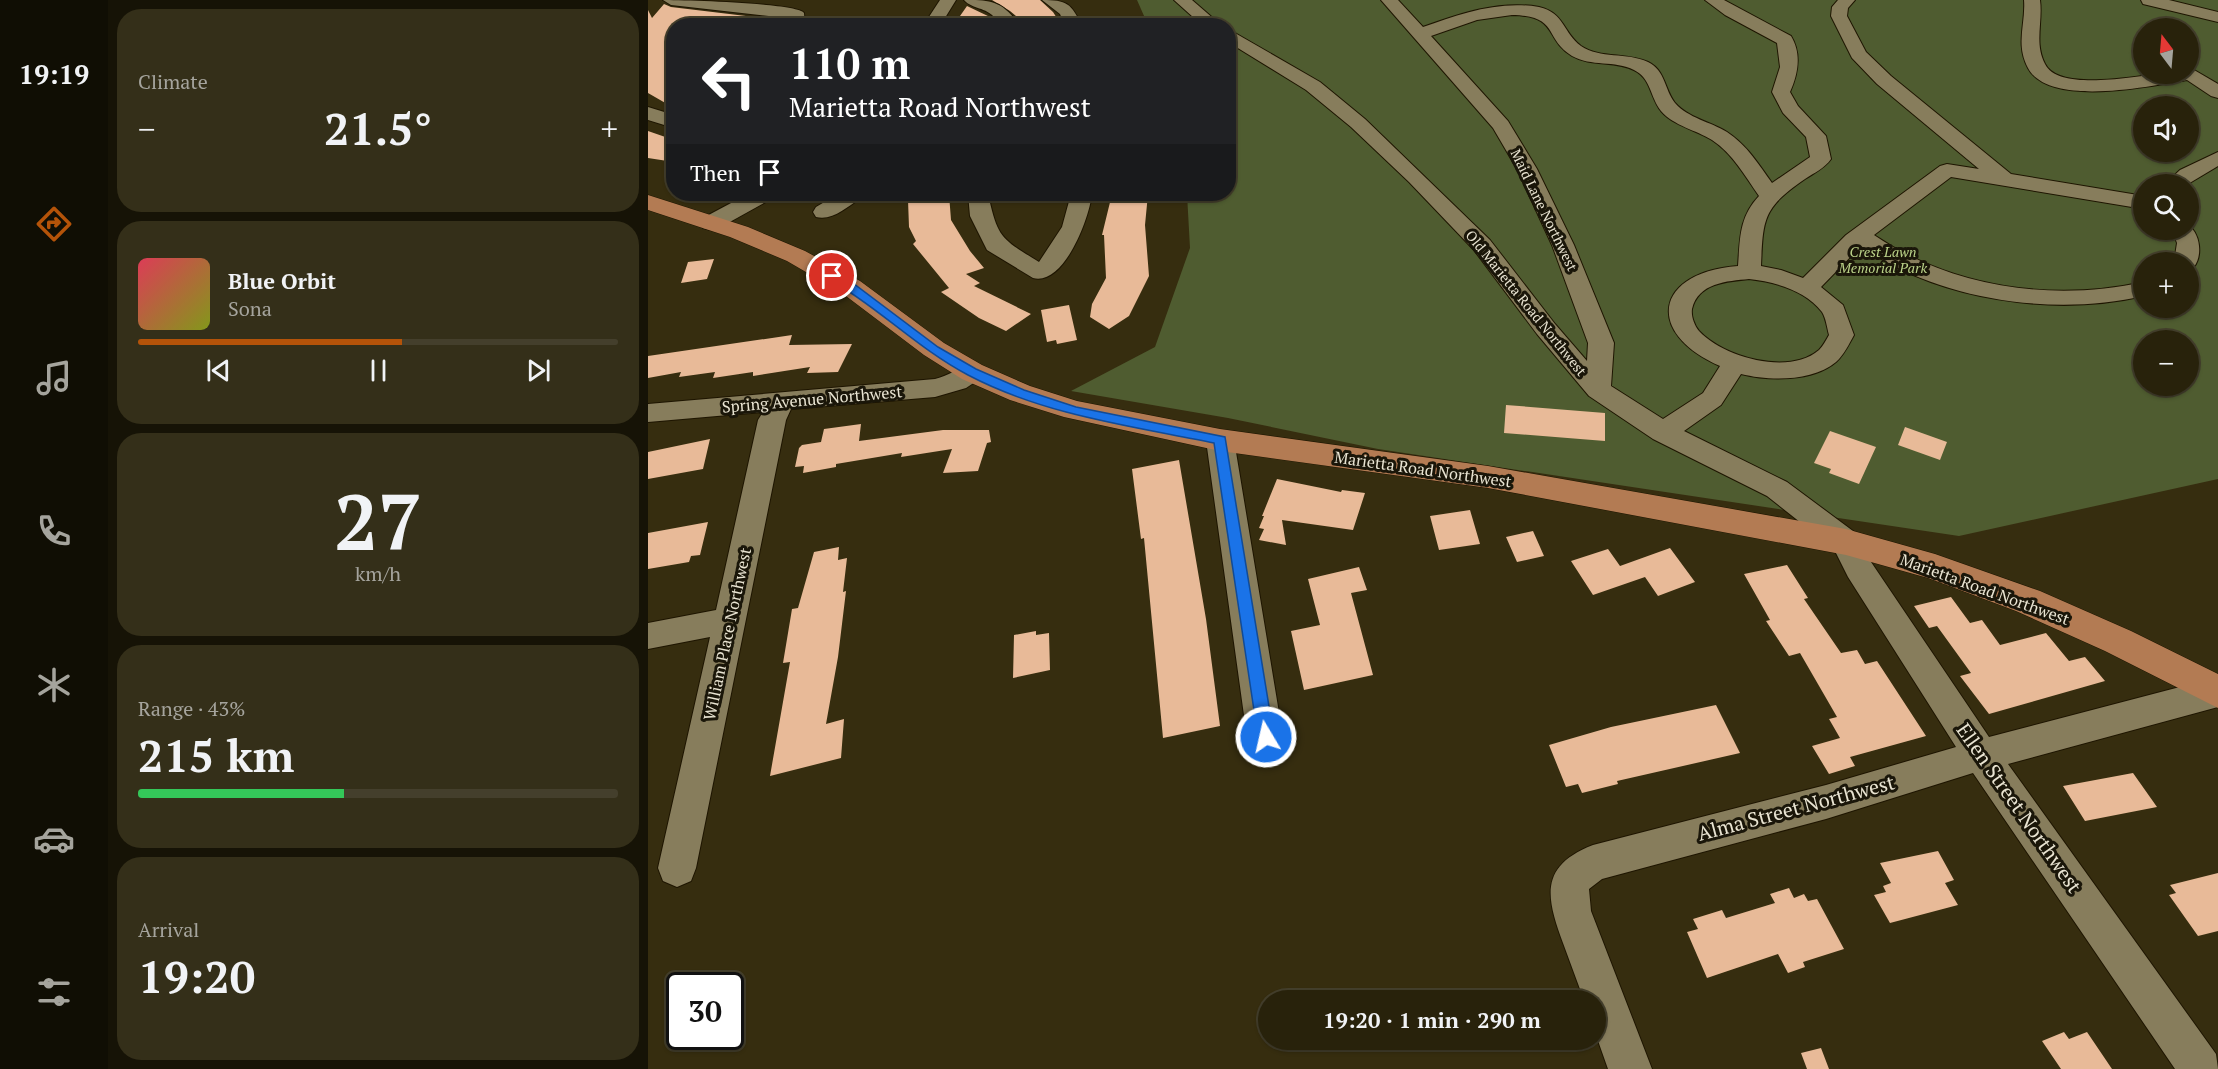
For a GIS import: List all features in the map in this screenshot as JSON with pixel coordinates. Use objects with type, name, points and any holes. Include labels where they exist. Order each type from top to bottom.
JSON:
[{"type":"main road","name":"Marietta Road Northwest","points":[[648,202],[796,256],[850,287],[934,349],[972,372],[1020,393],[1074,410],[1220,440],[1488,477],[1846,542],[1935,567],[2028,601],[2118,640],[2218,692]]},
{"type":"street","points":[[671,0],[709,4],[770,17],[796,13],[796,18]]},
{"type":"street","points":[[770,17],[789,0]]},
{"type":"street","points":[[936,18],[948,0]]},
{"type":"street","points":[[972,0],[995,7],[1005,18]]},
{"type":"street","points":[[1050,0],[1067,11],[1070,18]]},
{"type":"street","points":[[1182,0],[1204,18]]},
{"type":"street","name":"Maid Lane Northwest","points":[[1389,0],[1501,126],[1527,169],[1563,245],[1600,343],[1598,390]]},
{"type":"street","points":[[1713,0],[1743,19],[1768,28],[1785,40],[1790,55],[1790,73],[1781,92],[1790,109],[1816,136],[1821,159],[1774,190],[1770,196],[1752,226],[1749,272]]},
{"type":"street","points":[[1819,0],[1843,3],[1839,16],[1858,54],[1884,81],[2008,182]]},
{"type":"street","points":[[2032,0],[2034,10],[2029,31],[2037,68],[2048,77],[2085,86],[2133,82]]},
{"type":"street","points":[[2149,0],[2218,17]]},
{"type":"street","points":[[693,18],[709,4]]},
{"type":"street","points":[[1420,34],[1488,12],[1527,10],[1549,16],[1560,26],[1565,39],[1577,51],[1640,66],[1658,80],[1661,95],[1670,108],[1721,136],[1743,154],[1753,174],[1770,196]]},
{"type":"street","name":"Old Marietta Road Northwest","points":[[1236,39],[1313,86],[1391,154],[1482,245],[1546,329],[1598,390],[1663,432],[1778,489],[1846,542]]},
{"type":"street","points":[[2199,71],[2218,67]]},
{"type":"street","points":[[2199,80],[2218,92]]},
{"type":"street","points":[[648,112],[666,119]]},
{"type":"street","points":[[1808,288],[1814,278],[1860,235],[1972,152]]},
{"type":"street","points":[[2187,174],[2218,158]]},
{"type":"street","points":[[1947,170],[2133,201]]},
{"type":"street","points":[[702,220],[727,201]]},
{"type":"street","points":[[702,220],[747,201]]},
{"type":"street","points":[[824,212],[841,201]]},
{"type":"street","points":[[979,201],[981,216],[995,245],[1041,273],[1062,249],[1074,226],[1079,201]]},
{"type":"street","points":[[1860,235],[1875,249],[1945,279],[1985,289],[2031,296],[2081,299],[2123,296],[2133,293]]},
{"type":"street","points":[[1749,272],[1773,275],[1808,288],[1834,310],[1842,335],[1827,357],[1795,369],[1759,369],[1726,360],[1699,345],[1686,331],[1679,314],[1681,304],[1689,289],[1718,275],[1749,272]]},
{"type":"street","points":[[1663,432],[1712,399],[1735,363]]},
{"type":"street","name":"Spring Avenue Northwest","points":[[648,413],[935,388],[957,382],[972,372]]},
{"type":"street","name":"William Place Northwest","points":[[677,867],[772,420],[781,402]]},
{"type":"street","points":[[1220,440],[1266,737]]},
{"type":"street","name":"Ellen Street Northwest","points":[[1846,542],[1858,569],[1981,755],[2201,1069]]},
{"type":"street","points":[[648,636],[730,620]]},
{"type":"street","name":"Alma Street Northwest","points":[[1630,1069],[1571,911],[1568,894],[1570,884],[1579,871],[1593,862],[1826,802],[1981,755],[2218,692]]},
{"type":"green space","name":"Crest Lawn Memorial Park","points":[[1137,0],[2218,0],[2218,479],[1959,536],[1378,449],[1228,418],[1071,391],[1155,347],[1190,248],[1187,201],[1236,201],[1236,18],[1145,18]]},
{"type":"building","points":[[992,0],[1040,0],[1057,18],[1016,18],[1010,11]]},
{"type":"building","points":[[664,4],[671,7],[746,16],[744,18],[666,18],[666,103],[648,93],[648,10],[652,18]]},
{"type":"building","points":[[967,6],[991,18],[959,18]]},
{"type":"building","points":[[648,131],[666,137],[666,161],[648,158]]},
{"type":"building","points":[[908,201],[950,201],[951,220],[970,251],[984,268],[966,274],[980,283],[974,286],[1031,314],[1006,331],[979,318],[941,292],[949,288],[913,244],[916,241],[909,227]]},
{"type":"building","points":[[1110,201],[1147,201],[1145,225],[1149,276],[1129,316],[1109,329],[1090,317],[1092,304],[1106,278],[1104,235],[1102,235]]},
{"type":"building","points":[[714,259],[707,279],[681,283],[688,262]]},
{"type":"building","points":[[1069,305],[1077,340],[1057,344],[1056,340],[1047,342],[1041,310]]},
{"type":"building","points":[[792,335],[789,345],[852,344],[838,372],[807,373],[810,367],[753,376],[753,372],[713,378],[715,372],[679,377],[681,372],[648,378],[648,356]]},
{"type":"building","points":[[1506,405],[1605,413],[1605,441],[1504,433]]},
{"type":"building","points":[[861,424],[859,441],[943,430],[989,430],[991,442],[987,443],[978,471],[943,473],[952,449],[901,457],[902,453],[836,464],[836,467],[803,473],[804,466],[795,467],[799,448],[802,445],[821,442],[824,429]]},
{"type":"building","points":[[1905,427],[1947,442],[1940,460],[1898,445]]},
{"type":"building","points":[[1830,431],[1876,447],[1859,484],[1829,473],[1831,469],[1814,463]]},
{"type":"building","points":[[710,439],[703,469],[648,479],[648,452]]},
{"type":"building","points":[[1179,460],[1206,619],[1220,726],[1163,738],[1144,538],[1141,539],[1132,469]]},
{"type":"building","points":[[1277,479],[1341,492],[1342,490],[1365,493],[1353,530],[1282,520],[1286,545],[1259,540],[1264,529],[1259,528],[1264,516],[1262,516]]},
{"type":"building","points":[[1470,510],[1480,544],[1439,550],[1430,516]]},
{"type":"building","points":[[708,522],[700,555],[691,556],[689,562],[648,569],[648,533]]},
{"type":"building","points":[[1533,531],[1544,556],[1517,562],[1506,537]]},
{"type":"building","points":[[839,547],[838,560],[847,558],[843,592],[846,591],[838,657],[826,724],[844,719],[841,758],[770,776],[790,662],[783,663],[792,609],[798,608],[814,552]]},
{"type":"building","points":[[1670,548],[1695,582],[1658,596],[1645,577],[1593,595],[1571,561],[1608,549],[1620,566]]},
{"type":"building","points":[[1787,565],[1808,598],[1804,599],[1841,653],[1857,650],[1865,664],[1877,661],[1926,736],[1850,757],[1855,766],[1829,774],[1812,746],[1840,738],[1829,719],[1837,717],[1800,653],[1789,656],[1766,621],[1770,620],[1744,574]]},
{"type":"building","points":[[1359,567],[1367,590],[1351,593],[1373,675],[1304,690],[1291,631],[1320,625],[1308,579]]},
{"type":"building","points":[[1951,597],[1970,623],[1982,620],[2000,645],[2046,633],[2069,661],[2085,657],[2105,681],[1989,714],[1960,676],[1971,673],[1937,626],[1929,628],[1914,606]]},
{"type":"building","points":[[1036,631],[1036,635],[1049,633],[1050,670],[1013,678],[1014,635]]},
{"type":"building","points":[[1716,705],[1740,753],[1617,781],[1618,784],[1582,793],[1578,784],[1566,787],[1549,745],[1611,727]]},
{"type":"building","points":[[2133,773],[2157,807],[2085,821],[2063,786]]},
{"type":"building","points":[[1938,851],[1954,880],[1945,883],[1958,905],[1890,923],[1874,895],[1886,892],[1883,886],[1891,883],[1880,863]]},
{"type":"building","points":[[2218,873],[2218,931],[2198,936],[2169,895],[2176,893],[2170,885]]},
{"type":"building","points":[[1789,888],[1794,898],[1804,894],[1808,901],[1817,899],[1844,949],[1803,962],[1805,967],[1788,973],[1778,954],[1707,978],[1687,932],[1698,929],[1693,919],[1722,910],[1726,918],[1775,903],[1770,894]]},
{"type":"building","points":[[2064,1032],[2069,1039],[2087,1032],[2112,1069],[2061,1069],[2042,1041]]},
{"type":"building","points":[[1821,1048],[1829,1069],[1807,1069],[1801,1053]]},
{"type":"route","points":[[832,276],[934,349],[972,372],[1020,393],[1074,410],[1124,422],[1220,440],[1266,737]]}]
